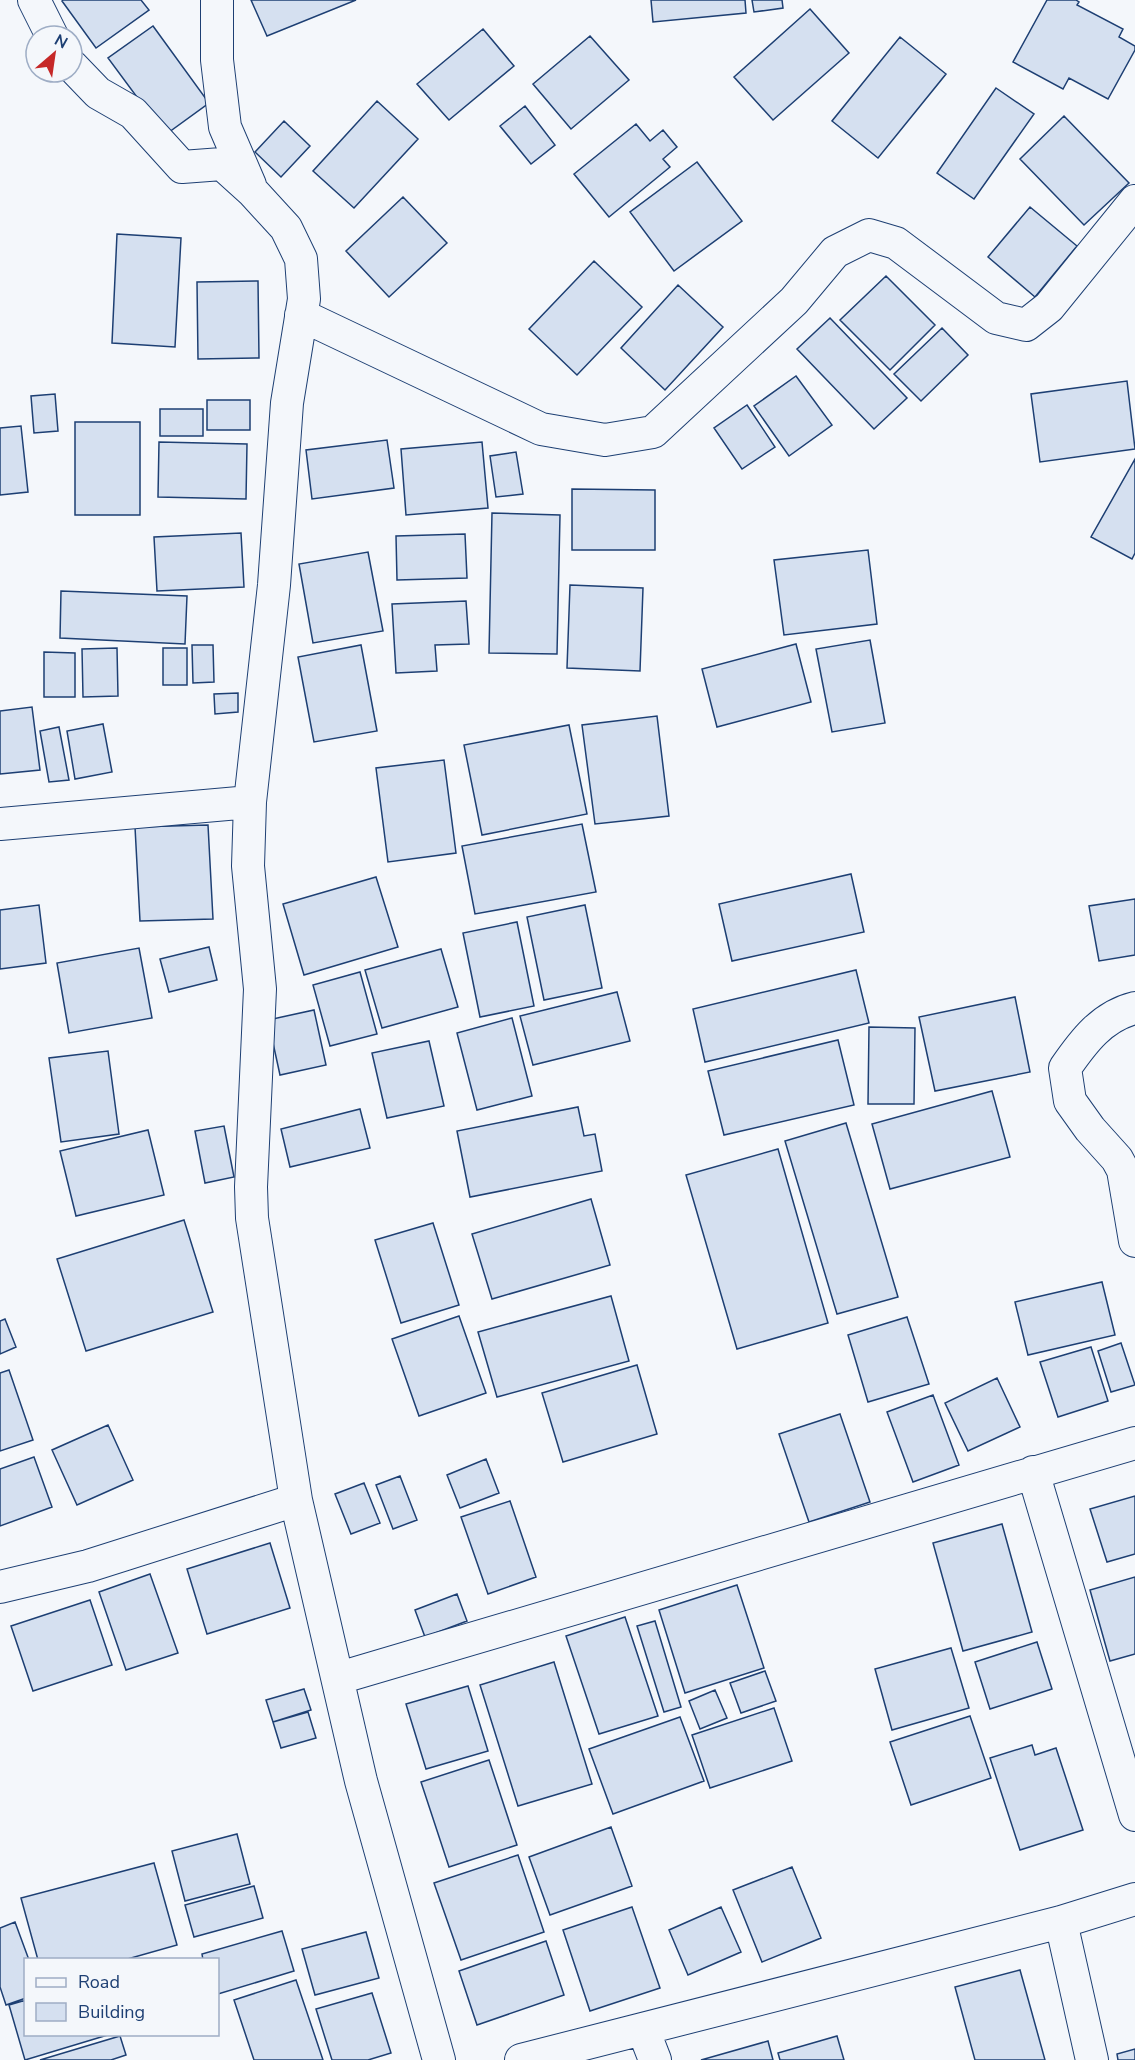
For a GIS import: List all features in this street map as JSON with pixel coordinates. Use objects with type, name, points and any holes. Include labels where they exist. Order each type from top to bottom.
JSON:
[{"type":"street","points":[[34,0],[46,24]]},
{"type":"street","points":[[217,0],[217,60],[225,127],[253,192]]},
{"type":"street","points":[[84,78],[98,93],[134,113],[182,167],[222,164],[253,192],[286,228],[301,259],[304,299],[287,403],[274,585],[250,802],[248,866],[260,989],[251,1187],[252,1218],[296,1500],[361,1781],[439,2060]]},
{"type":"street","points":[[302,315],[541,429],[605,440],[653,432],[794,301],[835,252],[869,235],[896,243],[996,318],[1026,325],[1049,307],[1135,201]]},
{"type":"street","points":[[0,824],[250,802]]},
{"type":"street","points":[[1135,1008],[1124,1011],[1096,1028],[1065,1068],[1070,1101],[1123,1170],[1135,1241]]},
{"type":"street","points":[[339,1678],[1135,1443]]},
{"type":"street","points":[[1034,1472],[1135,1815]]},
{"type":"street","points":[[0,1587],[88,1566],[296,1500]]},
{"type":"street","points":[[521,2060],[1061,1922],[1135,1899]]},
{"type":"street","points":[[1061,1922],[1092,2060]]},
{"type":"street","points":[[643,2030],[654,2060]]},
{"type":"building","points":[[141,0],[149,10],[96,48],[84,31],[84,24],[79,24],[62,1]]},
{"type":"building","points":[[251,0],[356,0],[267,36]]},
{"type":"building","points":[[651,0],[745,0],[746,13],[653,22]]},
{"type":"building","points":[[752,0],[782,0],[783,8],[754,12]]},
{"type":"building","points":[[1047,0],[1076,0],[1079,2],[1077,5],[1123,29],[1119,37],[1135,46],[1135,50],[1108,99],[1069,78],[1063,89],[1013,62]]},
{"type":"building","points":[[810,9],[849,53],[773,120],[734,77]]},
{"type":"building","points":[[153,26],[209,103],[165,135],[108,58]]},
{"type":"building","points":[[483,29],[514,66],[449,120],[417,84]]},
{"type":"building","points":[[590,36],[629,80],[571,129],[533,84]]},
{"type":"building","points":[[900,37],[946,74],[878,158],[832,121]]},
{"type":"building","points":[[996,88],[1034,114],[974,199],[937,173]]},
{"type":"building","points":[[377,101],[418,139],[354,208],[313,171]]},
{"type":"building","points":[[525,106],[555,145],[531,164],[500,126]]},
{"type":"building","points":[[1064,116],[1129,183],[1084,225],[1020,159]]},
{"type":"building","points":[[284,121],[310,146],[281,177],[255,152]]},
{"type":"building","points":[[636,124],[650,141],[663,130],[677,147],[663,159],[670,167],[609,217],[574,174]]},
{"type":"building","points":[[697,162],[742,221],[674,271],[630,212]]},
{"type":"building","points":[[403,197],[447,243],[389,297],[346,251]]},
{"type":"building","points":[[1030,207],[1077,246],[1035,297],[988,257]]},
{"type":"building","points":[[117,234],[181,238],[175,347],[112,343]]},
{"type":"building","points":[[594,261],[642,307],[577,375],[529,329]]},
{"type":"building","points":[[886,276],[935,325],[890,370],[840,320]]},
{"type":"building","points":[[258,281],[259,358],[198,359],[197,282]]},
{"type":"building","points":[[678,285],[723,327],[665,390],[621,348]]},
{"type":"building","points":[[830,318],[907,398],[874,429],[797,349]]},
{"type":"building","points":[[942,328],[968,355],[921,401],[894,374]]},
{"type":"building","points":[[796,376],[832,425],[789,456],[754,406]]},
{"type":"building","points":[[1127,381],[1135,449],[1040,462],[1031,394]]},
{"type":"building","points":[[55,394],[58,431],[34,433],[31,396]]},
{"type":"building","points":[[207,400],[250,400],[250,430],[207,430]]},
{"type":"building","points":[[747,405],[775,447],[742,469],[714,428]]},
{"type":"building","points":[[160,409],[203,409],[203,436],[160,436]]},
{"type":"building","points":[[75,422],[140,422],[140,515],[75,515]]},
{"type":"building","points":[[21,426],[28,492],[0,495],[0,428]]},
{"type":"building","points":[[387,440],[394,488],[312,499],[306,450]]},
{"type":"building","points":[[159,442],[247,444],[246,499],[158,497]]},
{"type":"building","points":[[482,442],[488,508],[406,515],[401,449]]},
{"type":"building","points":[[516,452],[523,494],[496,497],[490,456]]},
{"type":"building","points":[[1135,459],[1135,553],[1132,559],[1091,537]]},
{"type":"building","points":[[572,489],[655,490],[655,550],[572,550]]},
{"type":"building","points":[[492,513],[560,515],[557,654],[489,653]]},
{"type":"building","points":[[241,533],[244,587],[157,591],[154,537]]},
{"type":"building","points":[[465,534],[467,578],[397,580],[396,536]]},
{"type":"building","points":[[868,550],[877,624],[784,635],[774,560]]},
{"type":"building","points":[[368,552],[383,631],[313,643],[299,564]]},
{"type":"building","points":[[570,585],[643,588],[640,671],[567,668]]},
{"type":"building","points":[[61,591],[187,596],[185,644],[60,638]]},
{"type":"building","points":[[466,601],[469,644],[435,645],[437,671],[396,673],[392,604]]},
{"type":"building","points":[[870,640],[885,723],[832,732],[816,649]]},
{"type":"building","points":[[796,644],[811,702],[717,727],[702,669]]},
{"type":"building","points":[[192,645],[213,645],[214,682],[193,683]]},
{"type":"building","points":[[361,645],[377,731],[314,742],[298,657]]},
{"type":"building","points":[[117,648],[118,696],[83,697],[82,649]]},
{"type":"building","points":[[163,648],[187,648],[187,685],[163,685]]},
{"type":"building","points":[[44,652],[75,653],[75,697],[44,697]]},
{"type":"building","points":[[238,693],[238,712],[215,714],[214,694]]},
{"type":"building","points":[[32,707],[40,770],[0,774],[0,711]]},
{"type":"building","points":[[657,716],[669,816],[595,824],[582,725]]},
{"type":"building","points":[[103,724],[112,772],[75,779],[67,731]]},
{"type":"building","points":[[569,725],[587,814],[482,835],[464,745]]},
{"type":"building","points":[[59,727],[69,780],[49,782],[40,731]]},
{"type":"building","points":[[444,760],[456,853],[388,862],[376,768]]},
{"type":"building","points":[[582,824],[596,892],[475,914],[462,846]]},
{"type":"building","points":[[208,825],[213,919],[140,921],[135,827]]},
{"type":"building","points":[[851,874],[864,932],[732,961],[719,904]]},
{"type":"building","points":[[376,877],[398,947],[304,975],[283,904]]},
{"type":"building","points":[[1135,899],[1135,955],[1099,961],[1089,906]]},
{"type":"building","points":[[39,905],[46,963],[0,969],[0,910]]},
{"type":"building","points":[[585,905],[602,988],[544,1000],[527,917]]},
{"type":"building","points":[[517,922],[534,1006],[480,1017],[463,933]]},
{"type":"building","points":[[209,947],[217,980],[169,992],[160,959]]},
{"type":"building","points":[[139,948],[152,1018],[69,1033],[57,963]]},
{"type":"building","points":[[441,949],[458,1007],[382,1028],[365,970]]},
{"type":"building","points":[[856,970],[869,1023],[705,1062],[693,1009]]},
{"type":"building","points":[[360,972],[377,1034],[330,1046],[313,985]]},
{"type":"building","points":[[617,992],[630,1041],[533,1065],[520,1016]]},
{"type":"building","points":[[1015,997],[1030,1072],[935,1091],[919,1017]]},
{"type":"building","points":[[314,1010],[326,1065],[280,1075],[268,1020]]},
{"type":"building","points":[[512,1018],[532,1096],[477,1110],[457,1033]]},
{"type":"building","points":[[869,1027],[915,1028],[914,1104],[868,1104]]},
{"type":"building","points":[[838,1040],[854,1105],[724,1135],[708,1071]]},
{"type":"building","points":[[429,1041],[444,1106],[387,1118],[372,1053]]},
{"type":"building","points":[[108,1051],[119,1134],[61,1142],[49,1058]]},
{"type":"building","points":[[992,1091],[1010,1157],[890,1189],[872,1124]]},
{"type":"building","points":[[578,1107],[584,1136],[595,1134],[602,1171],[470,1197],[457,1131]]},
{"type":"building","points":[[360,1109],[370,1148],[290,1167],[281,1129]]},
{"type":"building","points":[[846,1123],[898,1297],[837,1314],[785,1141]]},
{"type":"building","points":[[224,1126],[234,1177],[205,1183],[195,1131]]},
{"type":"building","points":[[148,1130],[164,1195],[76,1216],[60,1151]]},
{"type":"building","points":[[778,1149],[828,1323],[737,1349],[686,1175]]},
{"type":"building","points":[[591,1199],[610,1265],[492,1299],[472,1234]]},
{"type":"building","points":[[184,1220],[213,1312],[86,1351],[57,1259]]},
{"type":"building","points":[[433,1223],[459,1305],[401,1323],[375,1240]]},
{"type":"building","points":[[1102,1282],[1115,1335],[1028,1355],[1015,1302]]},
{"type":"building","points":[[611,1296],[629,1361],[497,1397],[478,1332]]},
{"type":"building","points":[[459,1316],[486,1393],[419,1416],[392,1339]]},
{"type":"building","points":[[907,1317],[929,1384],[868,1402],[848,1335]]},
{"type":"building","points":[[5,1319],[16,1347],[0,1354],[0,1321]]},
{"type":"building","points":[[1121,1343],[1135,1385],[1111,1392],[1098,1351]]},
{"type":"building","points":[[1091,1347],[1108,1401],[1058,1417],[1040,1362]]},
{"type":"building","points":[[637,1365],[657,1434],[563,1462],[542,1393]]},
{"type":"building","points":[[9,1370],[33,1440],[0,1451],[0,1373]]},
{"type":"building","points":[[997,1378],[1020,1427],[968,1451],[945,1403]]},
{"type":"building","points":[[933,1395],[959,1465],[913,1482],[887,1412]]},
{"type":"building","points":[[840,1414],[870,1502],[809,1522],[779,1434]]},
{"type":"building","points":[[108,1425],[133,1480],[77,1505],[52,1450]]},
{"type":"building","points":[[34,1457],[52,1507],[0,1526],[0,1469]]},
{"type":"building","points":[[486,1459],[499,1493],[460,1508],[447,1475]]},
{"type":"building","points":[[400,1476],[417,1520],[393,1529],[376,1485]]},
{"type":"building","points":[[364,1483],[380,1523],[351,1534],[335,1494]]},
{"type":"building","points":[[1135,1496],[1135,1554],[1107,1562],[1090,1509]]},
{"type":"building","points":[[510,1501],[536,1577],[488,1594],[461,1517]]},
{"type":"building","points":[[1002,1524],[1032,1632],[963,1651],[933,1543]]},
{"type":"building","points":[[270,1543],[290,1608],[207,1634],[187,1569]]},
{"type":"building","points":[[150,1574],[178,1653],[126,1670],[99,1592]]},
{"type":"building","points":[[1135,1577],[1135,1654],[1110,1661],[1090,1590]]},
{"type":"building","points":[[737,1585],[764,1668],[685,1693],[659,1610]]},
{"type":"building","points":[[457,1594],[467,1621],[425,1637],[415,1610]]},
{"type":"building","points":[[90,1600],[112,1665],[33,1691],[11,1626]]},
{"type":"building","points":[[625,1617],[658,1716],[599,1734],[566,1636]]},
{"type":"building","points":[[655,1621],[681,1707],[664,1712],[637,1626]]},
{"type":"building","points":[[1037,1642],[1052,1689],[990,1709],[975,1662]]},
{"type":"building","points":[[951,1648],[969,1708],[892,1730],[875,1669]]},
{"type":"building","points":[[554,1662],[592,1784],[518,1806],[480,1685]]},
{"type":"building","points":[[765,1671],[776,1701],[741,1713],[730,1683]]},
{"type":"building","points":[[468,1686],[488,1751],[426,1769],[406,1704]]},
{"type":"building","points":[[304,1689],[311,1710],[273,1722],[266,1700]]},
{"type":"building","points":[[715,1690],[727,1718],[700,1729],[689,1701]]},
{"type":"building","points":[[774,1708],[792,1761],[710,1788],[692,1735]]},
{"type":"building","points":[[308,1712],[316,1738],[281,1748],[273,1722]]},
{"type":"building","points":[[970,1716],[991,1778],[911,1805],[890,1742]]},
{"type":"building","points":[[680,1717],[704,1781],[613,1814],[589,1749]]},
{"type":"building","points":[[1032,1745],[1035,1755],[1056,1748],[1083,1830],[1020,1850],[990,1758]]},
{"type":"building","points":[[489,1760],[517,1845],[449,1867],[421,1782]]},
{"type":"building","points":[[611,1827],[632,1886],[550,1915],[529,1857]]},
{"type":"building","points":[[237,1834],[250,1884],[185,1901],[172,1851]]},
{"type":"building","points":[[518,1855],[544,1932],[461,1960],[434,1883]]},
{"type":"building","points":[[154,1863],[177,1945],[131,1958],[37,1958],[21,1898]]},
{"type":"building","points":[[792,1867],[821,1938],[762,1962],[733,1890]]},
{"type":"building","points":[[254,1886],[263,1918],[194,1937],[185,1905]]},
{"type":"building","points":[[632,1907],[660,1988],[590,2011],[563,1930]]},
{"type":"building","points":[[721,1907],[741,1952],[688,1975],[669,1930]]},
{"type":"building","points":[[15,1922],[28,1958],[24,1958],[24,1999],[6,2005],[0,1987],[0,1928]]},
{"type":"building","points":[[282,1931],[294,1971],[219,1994],[219,1958],[203,1958],[202,1954]]},
{"type":"building","points":[[366,1932],[379,1978],[315,1995],[302,1949]]},
{"type":"building","points":[[546,1941],[564,1995],[477,2025],[459,1971]]},
{"type":"building","points":[[1020,1970],[1045,2060],[975,2060],[955,1987]]},
{"type":"building","points":[[296,1980],[323,2060],[254,2060],[234,2000]]},
{"type":"building","points":[[372,1993],[391,2053],[368,2060],[332,2060],[316,2009]]},
{"type":"building","points":[[24,2001],[24,2036],[104,2036],[25,2060],[9,2005]]},
{"type":"building","points":[[120,2036],[126,2055],[111,2060],[40,2060]]},
{"type":"building","points":[[837,2036],[844,2060],[780,2060],[778,2053]]},
{"type":"building","points":[[768,2041],[773,2060],[701,2060]]},
{"type":"building","points":[[1135,2049],[1135,2060],[1118,2060],[1117,2054]]}]
